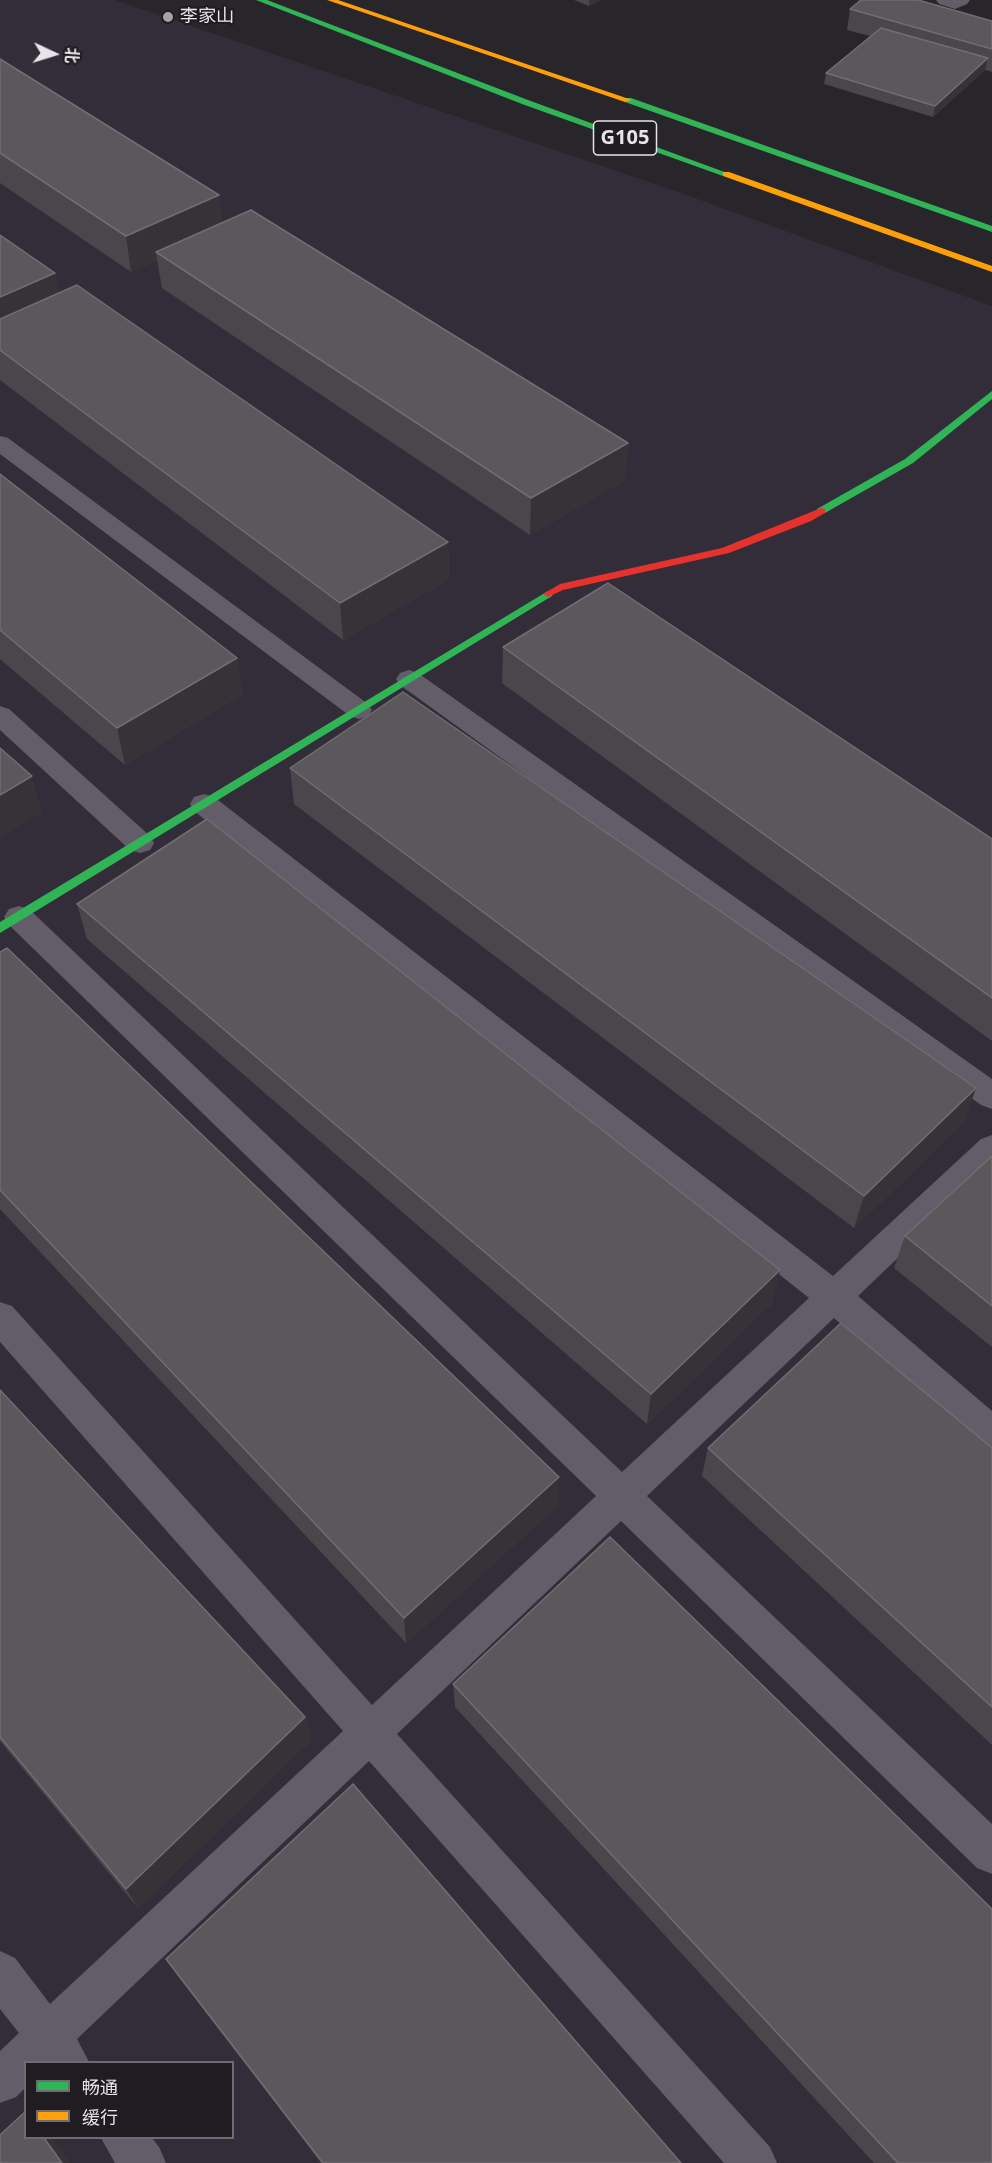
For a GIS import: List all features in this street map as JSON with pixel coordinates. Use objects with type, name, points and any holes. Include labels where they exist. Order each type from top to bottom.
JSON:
[{"type":"main road","name":"G105","points":[[260,0],[525,102],[992,269]]},
{"type":"main road","name":"G105","points":[[331,0],[560,76],[992,229]]},
{"type":"main road","points":[[9,923],[560,587],[725,551],[807,519],[909,461],[992,394]]},
{"type":"street","points":[[945,0],[955,3],[961,0]]},
{"type":"lane","points":[[0,443],[359,710]]},
{"type":"lane","points":[[409,679],[992,1096]]},
{"type":"lane","points":[[0,715],[140,843]]},
{"type":"lane","points":[[204,804],[834,1297],[992,1433]]},
{"type":"lane","points":[[9,923],[621,1497],[992,1853]]},
{"type":"lane","points":[[36,2061],[58,2049],[370,1733],[992,1149]]},
{"type":"lane","points":[[0,1317],[754,2163]]},
{"type":"lane","points":[[0,1973],[58,2049]]},
{"type":"lane","points":[[0,2081],[24,2068]]},
{"type":"lane","points":[[125,2139],[143,2163]]},
{"type":"shaded area","points":[[0,0],[115,0],[684,194],[992,306],[992,2163],[0,2163]]},
{"type":"building","points":[[861,0],[918,0],[992,21],[992,49],[850,9]]},
{"type":"building","points":[[881,28],[988,58],[935,106],[826,73]]},
{"type":"building","points":[[0,59],[219,195],[126,236],[0,153]]},
{"type":"building","points":[[251,210],[628,443],[531,498],[156,252]]},
{"type":"building","points":[[0,235],[55,273],[0,297]]},
{"type":"building","points":[[77,285],[448,542],[340,603],[0,350],[0,319]]},
{"type":"building","points":[[0,474],[237,658],[117,728],[0,630]]},
{"type":"building","points":[[608,583],[992,839],[992,998],[503,647]]},
{"type":"building","points":[[403,692],[976,1088],[864,1196],[290,768]]},
{"type":"building","points":[[0,748],[32,776],[0,795]]},
{"type":"building","points":[[207,819],[780,1270],[651,1394],[77,904]]},
{"type":"building","points":[[7,948],[559,1477],[404,1618],[0,1190],[0,952]]},
{"type":"building","points":[[992,1156],[992,1306],[905,1236]]},
{"type":"building","points":[[841,1323],[992,1448],[992,1707],[708,1448]]},
{"type":"building","points":[[0,1390],[305,1717],[126,1889],[0,1737]]},
{"type":"building","points":[[610,1537],[992,1909],[992,2163],[898,2163],[453,1684]]},
{"type":"building","points":[[353,1784],[681,2163],[323,2163],[166,1959]]},
{"type":"building","points":[[24,2113],[24,2139],[45,2139],[62,2163],[0,2163],[0,2135]]},
{"type":"traffic: fast","points":[[260,0],[525,102],[726,174]]},
{"type":"traffic: fast","points":[[628,100],[992,229]]},
{"type":"traffic: fast","points":[[821,511],[909,461],[992,394]]},
{"type":"traffic: fast","points":[[0,928],[548,594]]},
{"type":"traffic: slow","points":[[331,0],[628,100]]},
{"type":"traffic: slow","points":[[726,174],[992,269]]},
{"type":"traffic: jam","points":[[548,594],[560,587],[725,551],[807,519],[821,511]]},
{"type":"place","name":"李家山","points":[[168,17]]}]
